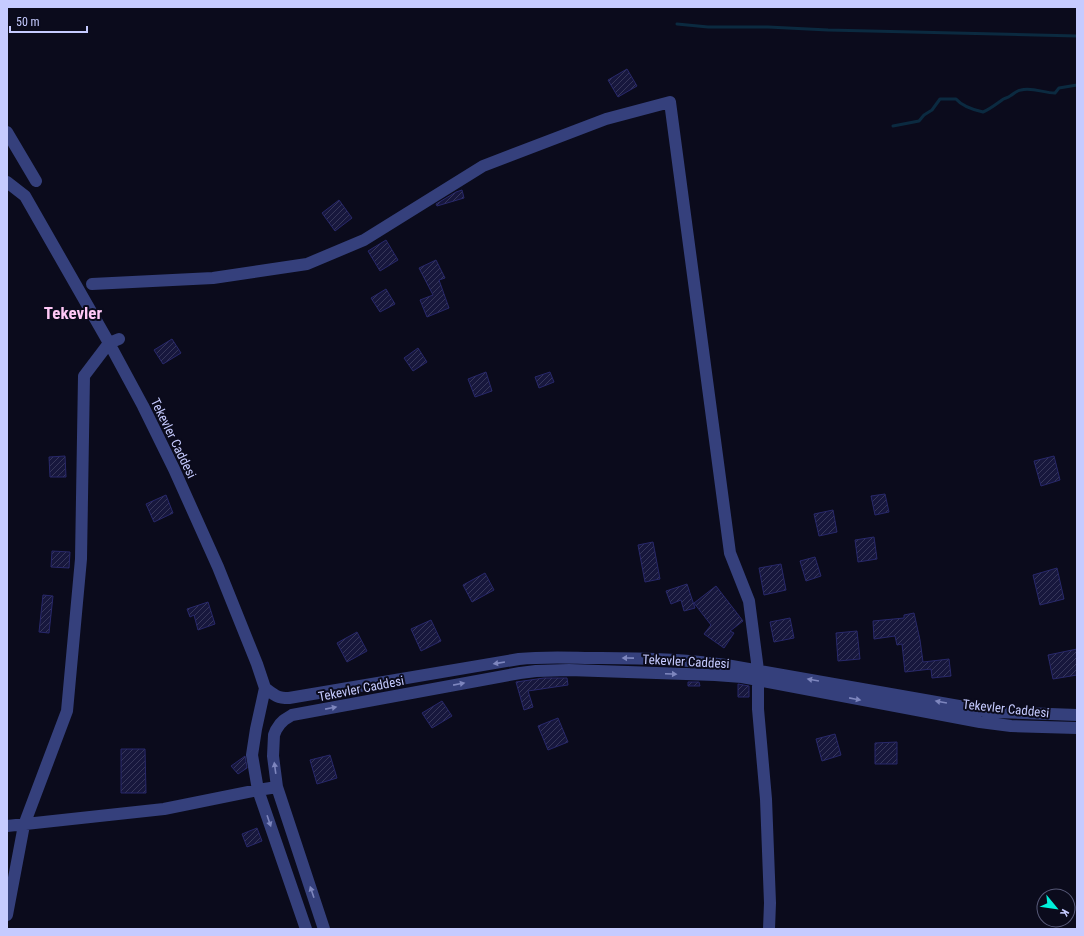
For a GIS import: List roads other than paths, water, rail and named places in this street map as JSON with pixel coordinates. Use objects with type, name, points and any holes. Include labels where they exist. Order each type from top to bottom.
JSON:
[{"type":"street","points":[[92,284],[213,278],[307,264],[364,240],[483,166],[606,119],[670,102],[730,553],[749,601],[758,675],[758,709],[766,799],[770,903],[769,929]]},
{"type":"street","points":[[7,132],[36,181]]},
{"type":"street","name":"Tekevler Caddesi","points":[[7,182],[25,196],[114,341],[218,566],[265,688]]},
{"type":"street","points":[[7,916],[24,825],[67,711],[81,559],[84,376],[114,341]]},
{"type":"street","points":[[306,929],[258,790],[252,755],[265,688],[276,696],[281,698],[289,698],[537,657],[639,658],[707,662],[758,675],[995,712],[1077,715]]},
{"type":"street","name":"Tekevler Caddesi","points":[[277,787],[273,756],[274,735],[280,724],[292,715],[536,671],[569,670],[742,678],[758,675],[980,722],[1011,726],[1077,728]]},
{"type":"street","points":[[7,826],[164,809],[277,787],[324,929]]},
{"type":"waterway","points":[[677,24],[708,27],[768,27],[828,30],[1077,36]]},
{"type":"waterway","points":[[893,126],[919,121],[924,115],[932,110],[940,99],[956,99],[965,106],[983,112],[1020,90],[1029,89],[1055,93],[1059,88],[1077,85]]},
{"type":"district","name":"Tekevler","points":[[73,313]]}]
